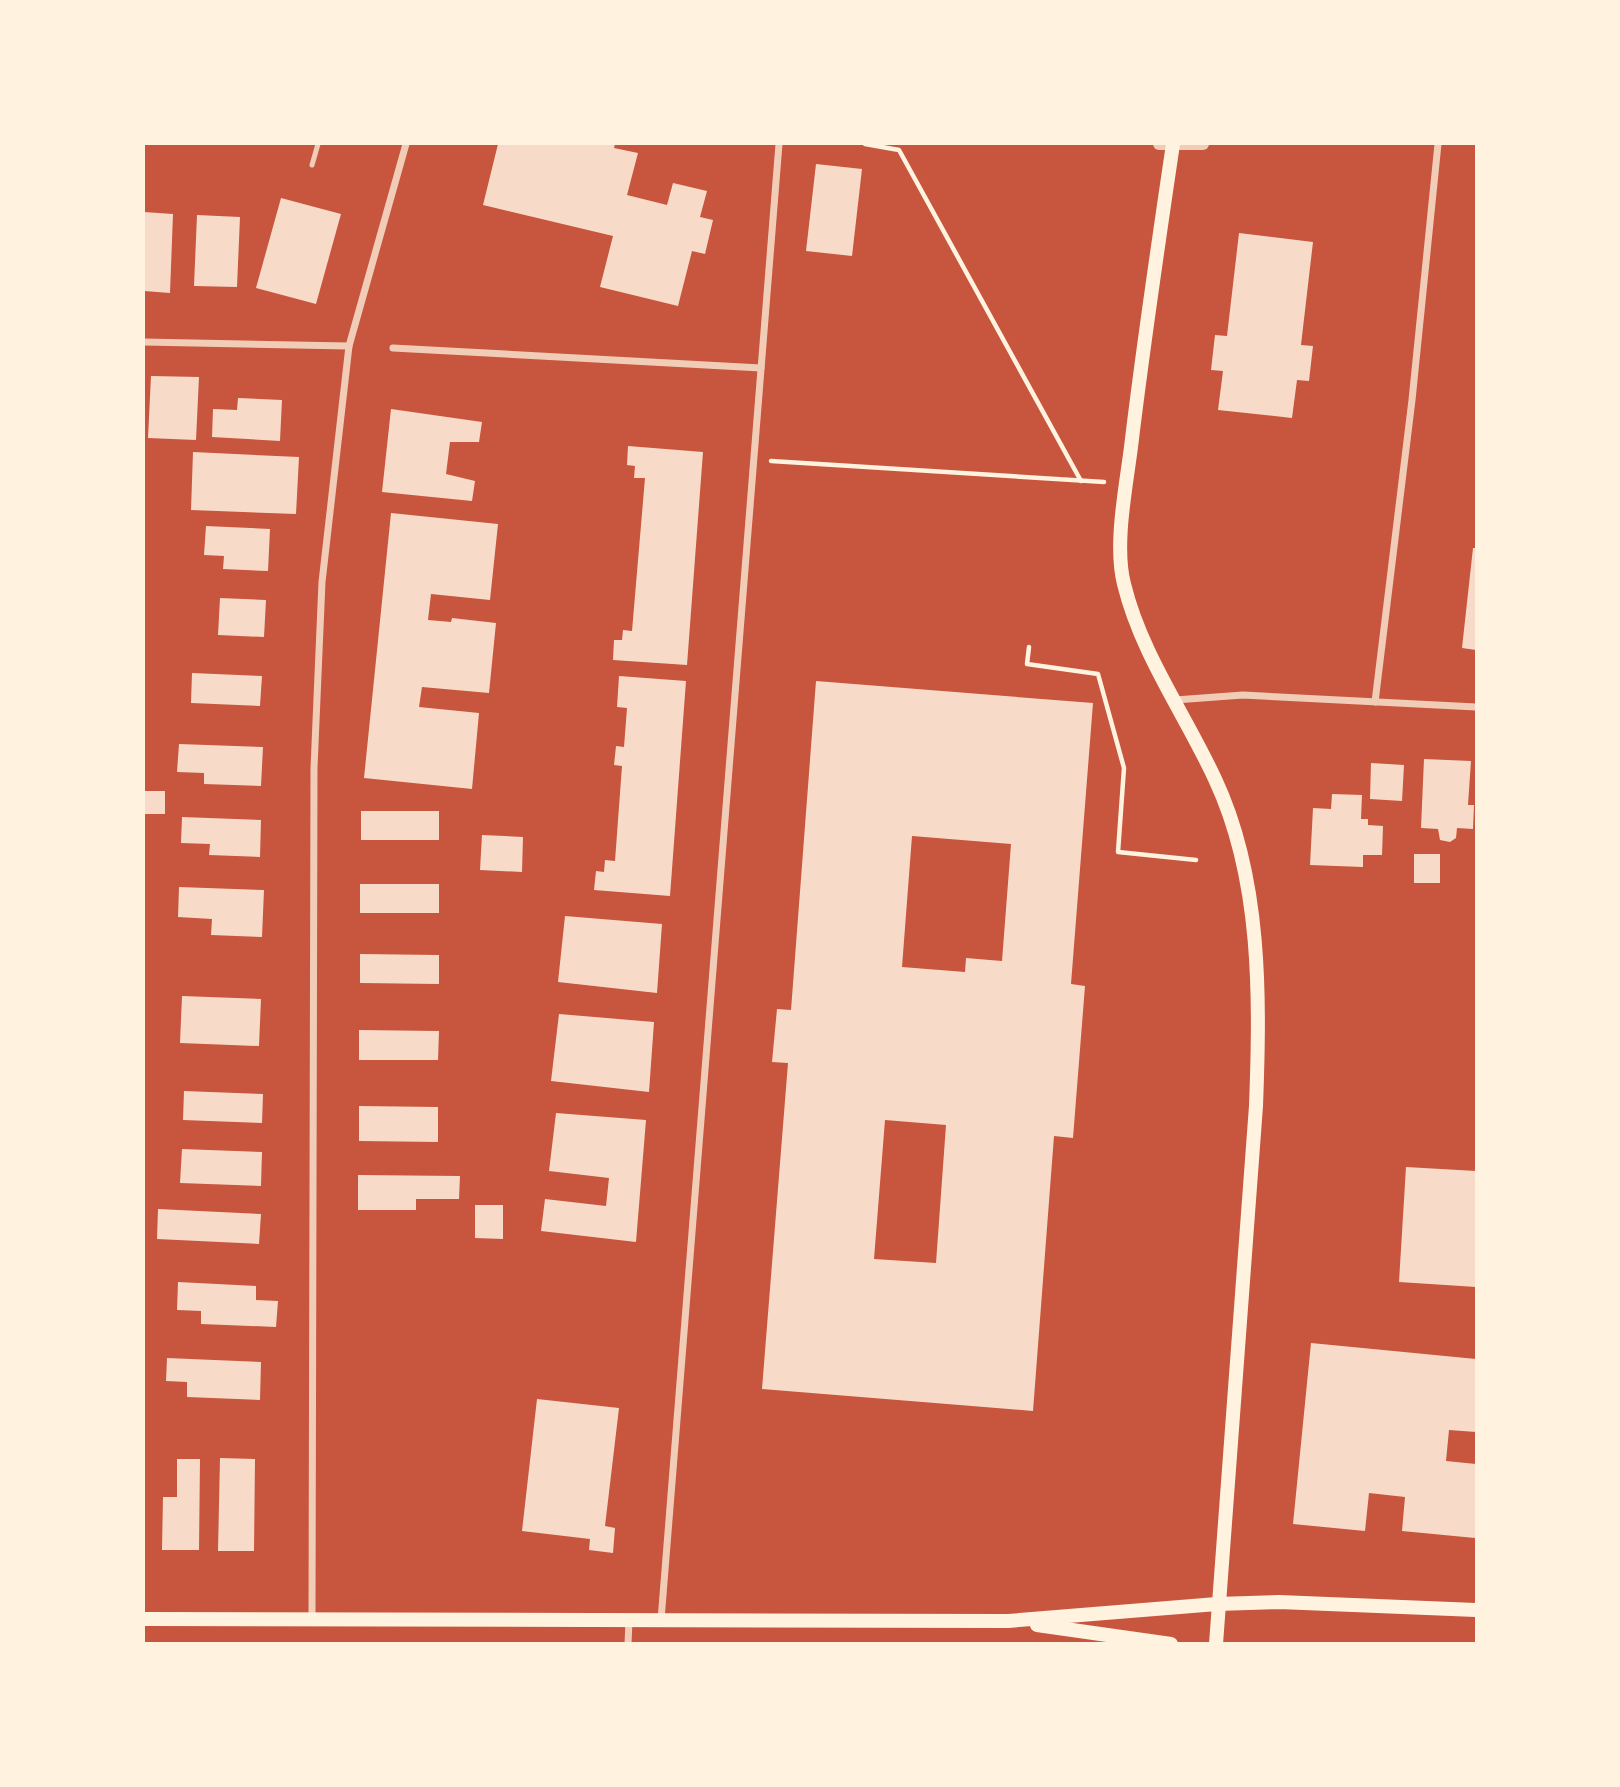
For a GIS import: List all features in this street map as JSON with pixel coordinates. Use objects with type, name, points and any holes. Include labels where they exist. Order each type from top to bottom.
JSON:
[{"type":"main road","points":[[1168,144],[1126,484],[1122,540],[1123,581],[1141,640],[1215,779],[1234,828],[1247,890],[1256,985],[1256,1107],[1216,1643]]},
{"type":"main road","points":[[144,1619],[1008,1621],[1217,1604],[1279,1602],[1476,1610]]},
{"type":"main road","points":[[1008,1621],[1171,1643]]},
{"type":"street","points":[[312,1619],[316,713],[330,495],[349,346],[406,144]]},
{"type":"street","points":[[661,1620],[779,144]]},
{"type":"street","points":[[1168,144],[1203,144]]},
{"type":"street","points":[[1376,702],[1412,400],[1438,144]]},
{"type":"street","points":[[144,342],[349,346]]},
{"type":"street","points":[[393,348],[761,368]]},
{"type":"street","points":[[1175,700],[1233,695],[1476,708]]},
{"type":"street","points":[[628,1643],[629,1620]]},
{"type":"lane","points":[[312,165],[318,144]]},
{"type":"path","points":[[865,144],[899,150],[1081,481]]},
{"type":"path","points":[[753,460],[1126,484]]},
{"type":"path","points":[[1029,647],[1027,664],[1098,674],[1124,768],[1118,852],[1196,860]]},
{"type":"building","points":[[498,144],[615,144],[614,148],[638,153],[627,195],[667,205],[673,183],[707,191],[700,217],[713,220],[705,254],[692,251],[678,306],[600,287],[613,236],[483,205]]},
{"type":"building","points":[[816,164],[862,169],[852,256],[806,251]]},
{"type":"building","points":[[281,198],[341,214],[316,304],[256,288]]},
{"type":"building","points":[[144,212],[173,214],[170,293],[144,291]]},
{"type":"building","points":[[197,215],[240,217],[237,287],[194,286]]},
{"type":"building","points":[[1239,233],[1313,242],[1301,345],[1313,346],[1309,381],[1297,380],[1292,418],[1218,410],[1223,371],[1211,370],[1215,335],[1227,336]]},
{"type":"building","points":[[151,376],[199,377],[196,440],[148,438]]},
{"type":"building","points":[[238,398],[282,400],[280,441],[212,437],[213,409],[237,410]]},
{"type":"building","points":[[391,409],[482,422],[479,442],[450,442],[446,474],[475,481],[472,501],[382,492]]},
{"type":"building","points":[[628,446],[703,452],[687,665],[613,660],[614,640],[622,640],[623,630],[632,631],[645,478],[634,478],[635,466],[627,465]]},
{"type":"building","points":[[193,452],[299,457],[296,514],[191,510]]},
{"type":"building","points":[[391,513],[498,524],[490,600],[431,594],[428,620],[451,622],[452,618],[496,623],[489,693],[422,687],[419,707],[479,713],[472,789],[364,778]]},
{"type":"building","points":[[206,526],[270,529],[268,571],[223,569],[224,556],[204,555]]},
{"type":"building","points":[[1473,548],[1476,548],[1476,650],[1462,648]]},
{"type":"building","points":[[220,598],[266,600],[264,637],[218,635]]},
{"type":"building","points":[[192,673],[262,676],[260,706],[191,703]]},
{"type":"building","points":[[619,676],[686,681],[670,896],[594,890],[596,871],[604,872],[605,860],[615,861],[622,766],[614,765],[616,746],[624,747],[627,708],[617,707]]},
{"type":"building","points":[[816,681],[1093,703],[1071,984],[1085,986],[1073,1138],[1054,1136],[1033,1411],[762,1389],[788,1063],[772,1062],[777,1009],[791,1010]],"holes":[[[912,836],[1011,844],[1002,961],[966,958],[965,972],[902,967]],[[885,1120],[946,1125],[936,1263],[874,1259]]]},
{"type":"building","points":[[179,744],[263,747],[261,786],[204,784],[204,773],[177,772]]},
{"type":"building","points":[[1424,759],[1471,761],[1468,805],[1474,805],[1473,829],[1457,828],[1456,838],[1450,842],[1440,840],[1438,829],[1421,828]]},
{"type":"building","points":[[1371,763],[1404,765],[1402,801],[1370,799]]},
{"type":"building","points":[[144,791],[165,791],[165,814],[144,814]]},
{"type":"building","points":[[1332,794],[1362,795],[1361,819],[1368,819],[1368,825],[1383,826],[1382,855],[1363,855],[1363,867],[1310,865],[1313,808],[1331,809]]},
{"type":"building","points":[[361,811],[439,811],[439,840],[361,840]]},
{"type":"building","points":[[182,817],[261,820],[260,857],[209,855],[210,844],[181,843]]},
{"type":"building","points":[[482,835],[523,837],[522,872],[480,870]]},
{"type":"building","points":[[1414,854],[1440,854],[1440,883],[1414,883]]},
{"type":"building","points":[[360,884],[439,884],[439,913],[360,913]]},
{"type":"building","points":[[179,887],[264,890],[262,937],[211,935],[212,919],[178,917]]},
{"type":"building","points":[[565,916],[662,924],[657,993],[558,982]]},
{"type":"building","points":[[360,954],[439,955],[439,984],[360,983]]},
{"type":"building","points":[[182,996],[261,999],[259,1046],[180,1043]]},
{"type":"building","points":[[559,1014],[654,1022],[649,1092],[551,1081]]},
{"type":"building","points":[[359,1030],[439,1031],[438,1060],[359,1060]]},
{"type":"building","points":[[184,1091],[263,1094],[262,1123],[183,1120]]},
{"type":"building","points":[[359,1106],[438,1107],[438,1142],[359,1141]]},
{"type":"building","points":[[556,1113],[646,1120],[636,1242],[541,1231],[545,1199],[606,1206],[609,1178],[549,1171]]},
{"type":"building","points":[[182,1149],[262,1152],[261,1186],[180,1183]]},
{"type":"building","points":[[1406,1167],[1476,1171],[1476,1287],[1399,1282]]},
{"type":"building","points":[[358,1175],[460,1176],[459,1199],[416,1199],[416,1210],[358,1210]]},
{"type":"building","points":[[475,1205],[503,1205],[503,1239],[475,1238]]},
{"type":"building","points":[[158,1209],[261,1214],[259,1244],[157,1239]]},
{"type":"building","points":[[178,1282],[256,1286],[256,1300],[278,1301],[276,1327],[201,1324],[201,1311],[177,1310]]},
{"type":"building","points":[[1311,1343],[1476,1359],[1476,1432],[1449,1430],[1446,1461],[1476,1464],[1475,1538],[1402,1531],[1405,1497],[1369,1493],[1365,1531],[1293,1524]]},
{"type":"building","points":[[167,1358],[261,1362],[260,1400],[187,1397],[187,1382],[166,1381]]},
{"type":"building","points":[[537,1399],[619,1408],[605,1526],[615,1528],[613,1553],[589,1550],[590,1539],[522,1531]]},
{"type":"building","points":[[220,1458],[255,1459],[254,1551],[218,1551]]},
{"type":"building","points":[[177,1459],[200,1459],[199,1550],[162,1550],[163,1497],[177,1497]]}]
